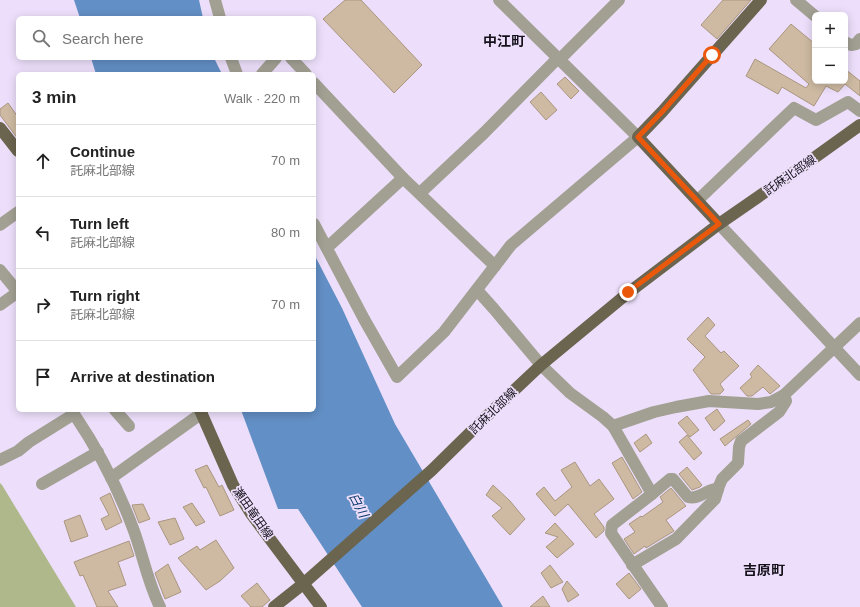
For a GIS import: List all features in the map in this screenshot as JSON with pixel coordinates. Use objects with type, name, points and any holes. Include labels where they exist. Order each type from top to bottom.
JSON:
[{"type":"main road","points":[[719,224],[638,137],[761,0]]},
{"type":"main road","name":"託麻北部線","points":[[274,607],[303,584],[432,470],[542,365],[628,292],[719,224],[860,125]]},
{"type":"main road","points":[[0,128],[16,148]]},
{"type":"main road","name":"瀬田竜田線","points":[[201,412],[233,485],[252,515],[321,607]]},
{"type":"street","points":[[215,0],[219,16]]},
{"type":"street","points":[[316,228],[364,319],[397,377],[444,332],[511,245],[638,137],[500,0]]},
{"type":"street","points":[[420,193],[484,133],[554,62],[560,59],[619,0]]},
{"type":"street","points":[[796,0],[812,13]]},
{"type":"street","points":[[848,44],[851,45],[856,44],[860,39]]},
{"type":"street","points":[[231,60],[236,72]]},
{"type":"street","points":[[264,72],[274,60]]},
{"type":"street","points":[[293,60],[304,72]]},
{"type":"street","points":[[316,84],[403,178],[495,266]]},
{"type":"street","points":[[698,200],[794,108],[816,120],[848,102],[860,111]]},
{"type":"street","points":[[331,244],[403,178]]},
{"type":"street","points":[[0,225],[16,213]]},
{"type":"street","points":[[719,224],[860,375]]},
{"type":"street","points":[[0,270],[16,290]]},
{"type":"street","points":[[477,290],[542,365],[570,394],[603,417],[613,426],[652,494]]},
{"type":"street","points":[[0,306],[16,294]]},
{"type":"street","points":[[613,426],[654,412],[709,401],[758,404],[771,402],[784,395],[860,323]]},
{"type":"street","points":[[632,564],[676,539],[716,499],[722,479],[738,463],[739,446],[741,441],[780,412],[786,401],[784,395]]},
{"type":"street","points":[[0,460],[18,451],[74,412],[112,478],[134,532],[153,594],[160,607]]},
{"type":"street","points":[[117,412],[129,426]]},
{"type":"street","points":[[112,478],[201,412]]},
{"type":"street","points":[[42,484],[98,452]]},
{"type":"street","points":[[662,607],[610,533],[612,525],[670,478],[673,479],[688,497],[691,498],[698,497],[710,489],[718,489]]},
{"type":"green space","points":[[0,483],[2,485],[76,607],[0,607]]},
{"type":"water","points":[[74,0],[199,0],[203,16],[79,16]]},
{"type":"water","points":[[92,60],[215,60],[221,72],[95,72]]},
{"type":"water","name":"白川","points":[[316,258],[342,308],[395,424],[503,607],[362,607],[298,509],[278,509],[242,412],[316,412]]},
{"type":"building","points":[[345,0],[361,0],[422,65],[394,93],[323,19]]},
{"type":"building","points":[[723,0],[751,0],[717,39],[701,25]]},
{"type":"building","points":[[791,24],[812,42],[812,84],[845,84],[838,92],[826,86],[814,106],[782,87],[778,94],[746,76],[755,59],[806,88],[809,84],[769,49]]},
{"type":"building","points":[[848,71],[860,81],[860,96],[845,84],[848,84]]},
{"type":"building","points":[[565,77],[579,91],[571,99],[557,84]]},
{"type":"building","points":[[541,92],[557,110],[546,120],[530,102]]},
{"type":"building","points":[[8,103],[16,114],[16,136],[0,115],[0,109]]},
{"type":"building","points":[[708,317],[715,325],[705,336],[721,353],[724,351],[739,366],[720,384],[724,390],[720,394],[711,394],[693,370],[705,357],[687,339]]},
{"type":"building","points":[[758,365],[780,386],[770,394],[763,387],[752,396],[747,396],[740,388],[752,377],[750,374]]},
{"type":"building","points":[[717,409],[725,421],[714,431],[705,418]]},
{"type":"building","points":[[687,416],[699,430],[690,437],[678,423]]},
{"type":"building","points":[[748,420],[751,424],[725,446],[720,439]]},
{"type":"building","points":[[646,434],[652,443],[640,452],[634,443]]},
{"type":"building","points":[[687,435],[702,453],[694,460],[679,442]]},
{"type":"building","points":[[622,457],[642,492],[633,499],[612,463]]},
{"type":"building","points":[[575,462],[590,486],[599,479],[614,499],[594,514],[604,527],[604,531],[596,538],[568,504],[555,516],[536,494],[544,487],[555,501],[572,487],[561,470]]},
{"type":"building","points":[[207,465],[219,487],[222,485],[234,510],[220,516],[206,487],[204,488],[195,470]]},
{"type":"building","points":[[687,467],[702,485],[700,487],[692,490],[679,474]]},
{"type":"building","points":[[493,485],[510,501],[525,519],[510,535],[492,516],[502,508],[486,495]]},
{"type":"building","points":[[671,488],[686,506],[666,520],[674,531],[646,548],[645,546],[634,554],[624,539],[635,532],[629,524],[663,502],[660,497]]},
{"type":"building","points":[[110,493],[122,522],[106,530],[101,519],[109,515],[100,498]]},
{"type":"building","points":[[192,503],[205,522],[196,526],[183,507]]},
{"type":"building","points":[[143,504],[150,519],[139,523],[132,505]]},
{"type":"building","points":[[80,515],[88,536],[71,542],[64,521]]},
{"type":"building","points":[[175,518],[184,539],[170,545],[158,522]]},
{"type":"building","points":[[555,523],[574,544],[557,558],[546,547],[558,537],[545,533]]},
{"type":"building","points":[[216,540],[234,568],[220,581],[206,590],[178,558],[197,546],[200,550]]},
{"type":"building","points":[[129,541],[134,556],[118,562],[126,585],[108,591],[118,607],[97,607],[83,575],[80,576],[74,562]]},
{"type":"building","points":[[168,564],[181,592],[165,599],[155,573]]},
{"type":"building","points":[[550,565],[563,582],[551,588],[541,573]]},
{"type":"building","points":[[629,573],[641,589],[629,599],[616,584]]},
{"type":"building","points":[[567,581],[579,595],[568,602],[562,589]]},
{"type":"building","points":[[257,583],[270,600],[262,607],[251,607],[241,596]]},
{"type":"building","points":[[543,596],[550,607],[530,607]]},
{"type":"district","name":"中江町","points":[[504,41]]},
{"type":"district","name":"吉原町","points":[[764,570]]},
{"type":"route","points":[[628,292],[719,224],[638,137],[712,55]]}]
